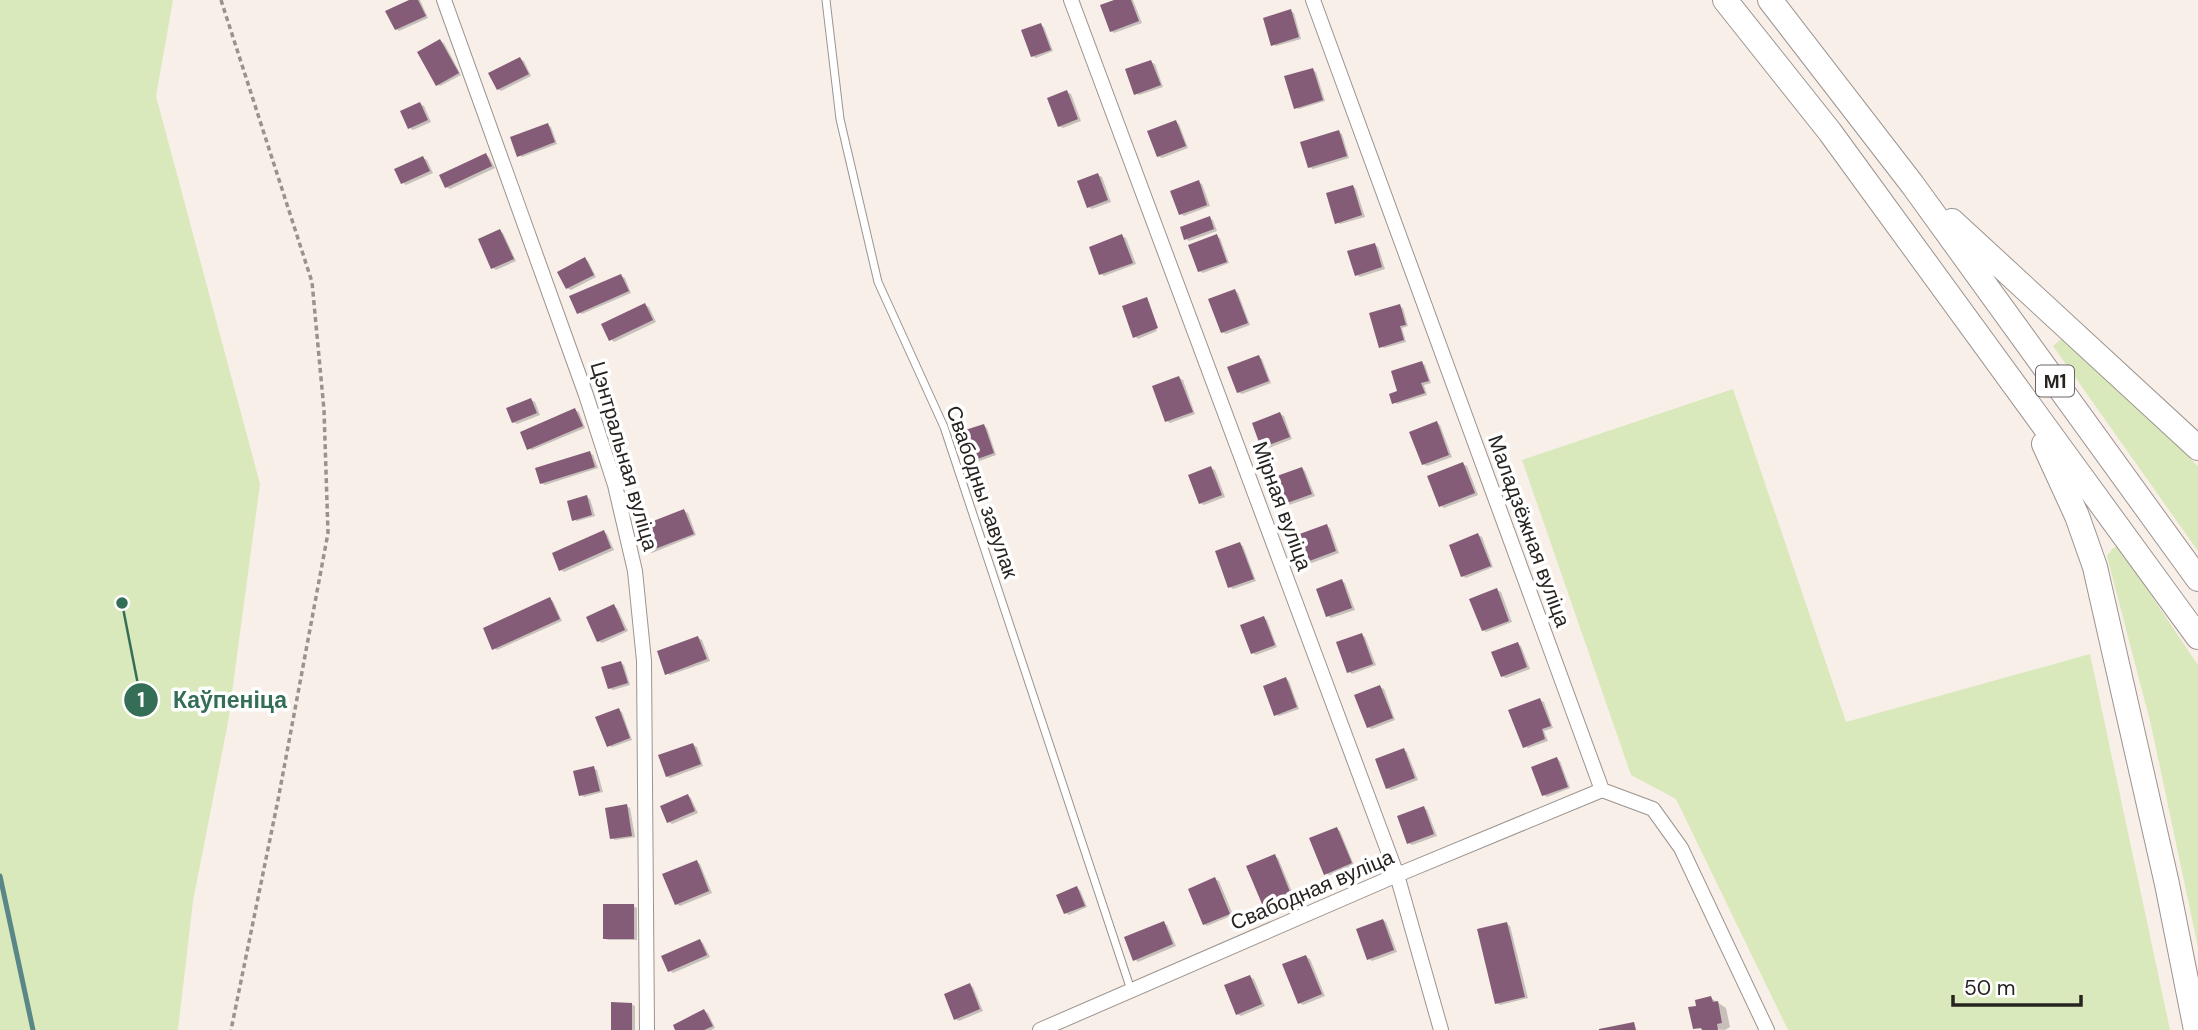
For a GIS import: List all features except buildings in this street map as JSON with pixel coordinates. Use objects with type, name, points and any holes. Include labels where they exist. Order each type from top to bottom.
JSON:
[{"type":"highway","name":"М1","points":[[1725,0],[1830,132],[2198,636]]},
{"type":"highway","name":"М1","points":[[1770,0],[1912,184],[2198,579]]},
{"type":"highway","points":[[1912,184],[2198,448]]},
{"type":"highway","points":[[2009,374],[2058,472],[2095,567],[2167,884],[2196,1030]]},
{"type":"street","name":"Цэнтральная вуліца","points":[[444,0],[586,395],[615,485],[635,571],[644,661],[647,1030]]},
{"type":"street","name":"Мірная вуліца","points":[[1071,0],[1397,875],[1441,1030]]},
{"type":"street","name":"Маладзёжная вуліца","points":[[1313,0],[1602,790]]},
{"type":"street","name":"Свабодная вуліца","points":[[1040,1030],[1397,875],[1602,790]]},
{"type":"street","points":[[1602,790],[1653,809],[1681,848],[1767,1030]]},
{"type":"lane","name":"Свабодны завулак","points":[[826,0],[840,120],[878,282],[944,427],[1131,991]]},
{"type":"path","points":[[220,0],[312,282],[324,410],[328,533],[231,1030]]},
{"type":"green space","points":[[0,0],[173,0],[156,96],[260,484],[228,722],[193,901],[178,1030],[0,1030]]},
{"type":"green space","points":[[2065,336],[2198,466],[2198,551],[2053,346]]},
{"type":"green space","points":[[1733,389],[1846,722],[2090,654],[2170,1030],[1788,1030],[1676,799],[1631,775],[1522,460]]},
{"type":"green space","points":[[2118,546],[2198,665],[2198,947],[2151,725],[2107,556]]},
{"type":"waterway","points":[[0,876],[33,1030]]},
{"type":"place","name":"Каўпеніца","points":[[122,603]]}]
